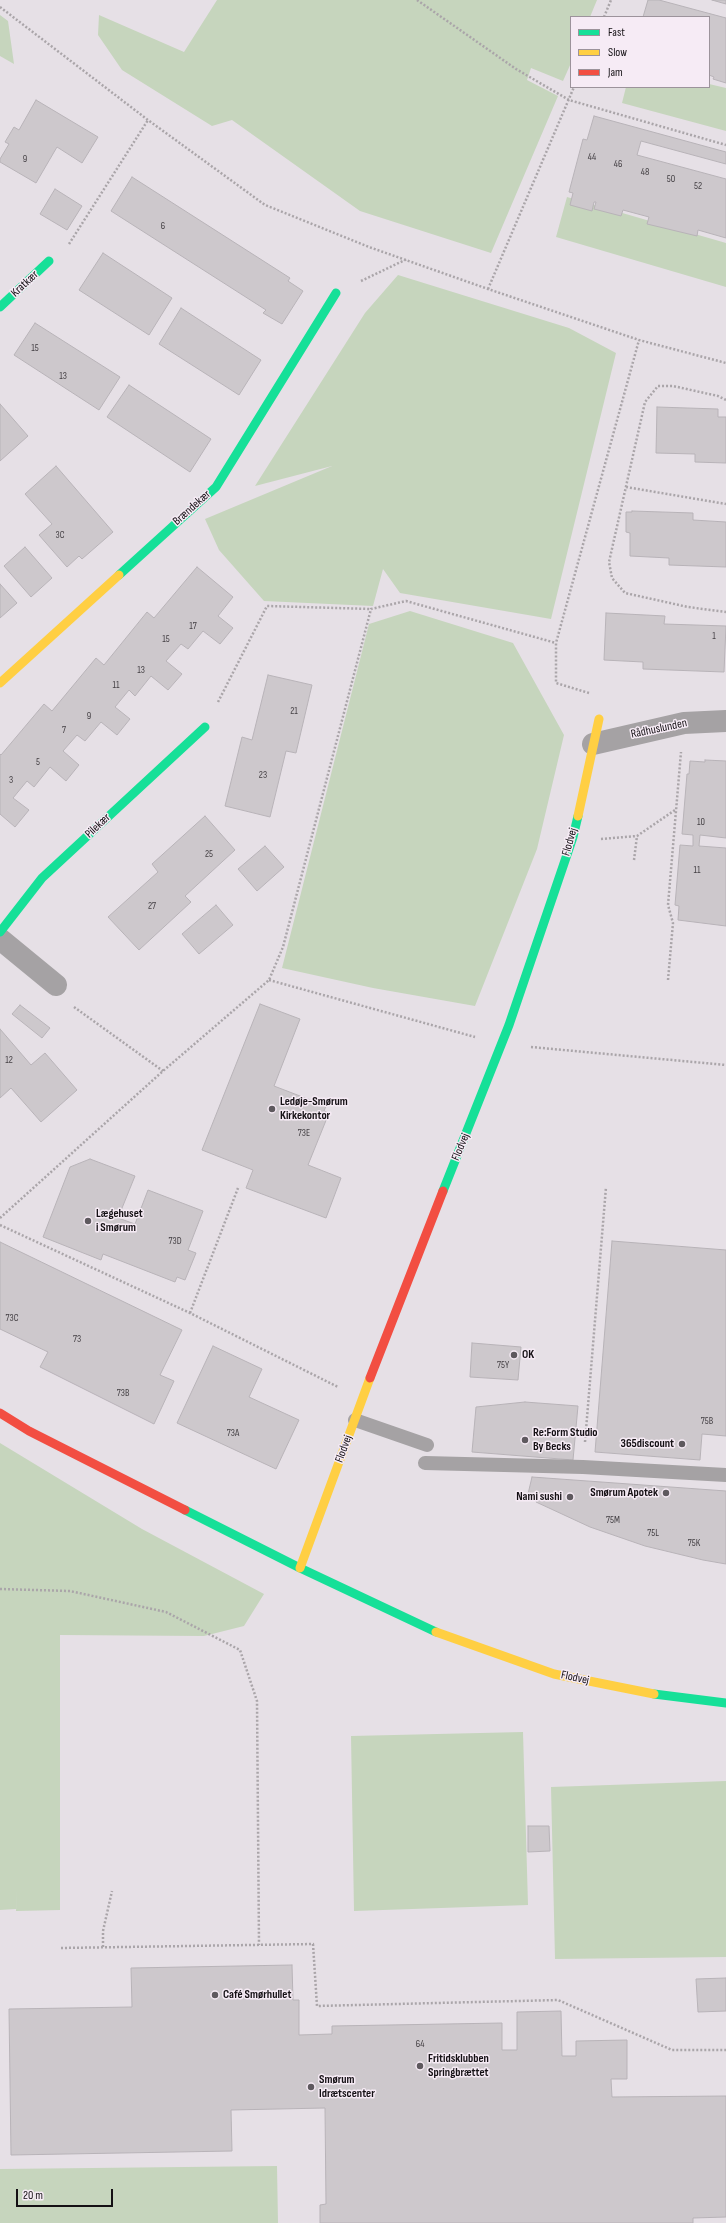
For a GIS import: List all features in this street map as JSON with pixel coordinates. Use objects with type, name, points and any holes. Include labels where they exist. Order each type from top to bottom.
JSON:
[{"type":"street","name":"Kratkær","points":[[0,307],[49,261]]},
{"type":"street","name":"Brændekær","points":[[0,683],[216,487],[336,292]]},
{"type":"street","name":"Flodvej","points":[[300,1568],[389,1326],[507,1031],[572,837],[599,720]]},
{"type":"street","name":"Rådhuslunden","points":[[593,744],[684,723],[726,721]]},
{"type":"street","name":"Pilekær","points":[[0,932],[42,878],[205,727]]},
{"type":"street","points":[[0,939],[56,985]]},
{"type":"street","name":"Flodvej","points":[[0,1413],[36,1435],[300,1568],[438,1633],[554,1674],[673,1698],[726,1703]]},
{"type":"lane","points":[[355,1420],[426,1445]]},
{"type":"lane","points":[[425,1463],[583,1467],[726,1475]]},
{"type":"path","points":[[417,0],[516,69],[569,100],[726,145]]},
{"type":"path","points":[[604,16],[611,0]]},
{"type":"path","points":[[0,7],[148,120],[265,205],[368,246],[488,289],[639,340],[726,363]]},
{"type":"path","points":[[488,289],[574,88]]},
{"type":"path","points":[[49,261],[58,260],[148,120]]},
{"type":"path","points":[[336,292],[407,259]]},
{"type":"path","points":[[599,720],[589,691],[556,683],[556,643],[639,340]]},
{"type":"path","points":[[726,400],[718,396],[673,386],[658,386],[646,402],[609,562],[612,578],[625,593],[688,608],[726,612]]},
{"type":"path","points":[[626,487],[726,504]]},
{"type":"path","points":[[205,727],[267,606],[371,609],[406,601],[556,643]]},
{"type":"path","points":[[0,1218],[163,1071],[269,980],[283,947],[371,609]]},
{"type":"path","points":[[668,980],[673,923],[668,905],[675,809],[684,723]]},
{"type":"path","points":[[572,837],[597,840],[637,836],[675,809]]},
{"type":"path","points":[[634,860],[637,836]]},
{"type":"path","points":[[56,985],[59,996],[163,1071]]},
{"type":"path","points":[[583,1467],[606,1186]]},
{"type":"path","points":[[190,1313],[238,1188]]},
{"type":"path","points":[[0,1225],[190,1313],[363,1399]]},
{"type":"path","points":[[0,1589],[70,1591],[166,1612],[240,1650],[257,1701],[259,1945]]},
{"type":"path","points":[[103,1947],[103,1931],[112,1891]]},
{"type":"path","points":[[61,1948],[313,1944],[317,2006],[558,2000],[672,2050],[726,2050]]},
{"type":"green space","points":[[217,0],[597,0],[590,16],[570,16],[570,65],[563,81],[531,68],[527,80],[558,96],[491,253],[360,211],[232,120],[212,126],[122,70],[98,35],[99,15],[184,52]]},
{"type":"green space","points":[[0,15],[8,21],[14,64],[0,56]]},
{"type":"green space","points":[[710,84],[726,88],[726,131],[622,103],[626,88],[710,88]]},
{"type":"green space","points":[[567,197],[726,243],[726,287],[556,237]]},
{"type":"green space","points":[[398,275],[569,328],[616,353],[551,619],[400,593],[383,569],[373,606],[264,601],[219,550],[205,519],[332,466],[255,486],[365,313]]},
{"type":"green space","points":[[410,611],[513,643],[564,735],[537,849],[475,1006],[373,988],[282,968],[369,624]]},
{"type":"green space","points":[[0,1443],[142,1529],[264,1594],[244,1626],[204,1636],[60,1635],[60,1910],[16,1911],[17,1884],[16,1909],[0,1910]]},
{"type":"green space","points":[[523,1732],[528,1905],[354,1911],[351,1736]]},
{"type":"green space","points":[[726,1781],[726,1957],[555,1959],[551,1787]]},
{"type":"green space","points":[[277,2166],[278,2223],[0,2223],[0,2169]]},
{"type":"building","points":[[648,0],[659,0],[726,18],[726,83],[713,79],[714,77],[710,75],[710,16],[643,16]]},
{"type":"building","points":[[712,0],[726,0],[726,4]]},
{"type":"building","points":[[36,100],[98,137],[82,163],[57,147],[36,183],[0,162],[0,159],[9,144],[5,142],[14,127],[19,130]]},
{"type":"building","points":[[594,116],[726,152],[726,164],[641,141],[637,155],[726,179],[726,238],[698,230],[697,236],[647,224],[649,217],[623,210],[621,216],[594,209],[596,202],[594,202],[592,211],[570,205],[573,193],[569,192],[583,139],[587,140]]},
{"type":"building","points":[[132,177],[290,278],[288,281],[303,291],[282,324],[263,313],[266,310],[111,211]]},
{"type":"building","points":[[55,189],[82,206],[67,230],[40,214]]},
{"type":"building","points":[[103,253],[172,298],[149,335],[79,290]]},
{"type":"building","points":[[181,308],[261,360],[239,395],[159,344]]},
{"type":"building","points":[[35,323],[120,377],[99,410],[14,355]]},
{"type":"building","points":[[129,385],[211,439],[190,472],[107,417]]},
{"type":"building","points":[[0,404],[28,436],[0,461]]},
{"type":"building","points":[[657,407],[718,409],[718,417],[726,417],[726,463],[695,462],[695,454],[656,453]]},
{"type":"building","points":[[56,466],[113,532],[82,559],[79,556],[67,567],[39,535],[52,524],[25,494]]},
{"type":"building","points":[[626,512],[693,513],[693,520],[726,522],[726,567],[669,565],[669,558],[630,556],[630,533],[626,532]]},
{"type":"building","points":[[25,547],[52,578],[31,597],[4,566]]},
{"type":"building","points":[[197,567],[233,597],[218,616],[233,628],[220,644],[203,631],[188,649],[181,644],[166,661],[182,674],[168,690],[151,676],[135,696],[129,690],[115,707],[130,719],[117,735],[101,722],[85,741],[77,735],[63,751],[79,765],[66,781],[50,767],[34,787],[27,781],[13,798],[29,810],[15,827],[0,814],[0,754],[1,755],[44,704],[52,711],[96,658],[104,665],[147,612],[154,618]]},
{"type":"building","points":[[0,584],[17,603],[0,618]]},
{"type":"building","points":[[606,613],[665,616],[664,624],[726,626],[724,672],[643,669],[643,662],[604,660]]},
{"type":"building","points":[[268,675],[312,685],[296,753],[286,751],[270,817],[225,806],[242,737],[252,740]]},
{"type":"building","points":[[705,760],[726,761],[726,838],[700,835],[699,846],[726,848],[726,926],[678,920],[679,906],[675,905],[680,845],[693,846],[693,835],[682,834],[687,774],[689,774],[690,761],[705,762]]},
{"type":"building","points":[[205,816],[235,850],[185,896],[191,902],[139,950],[108,917],[158,872],[152,864]]},
{"type":"building","points":[[265,846],[284,867],[257,891],[238,869]]},
{"type":"building","points":[[216,905],[233,925],[199,954],[182,934]]},
{"type":"building","name":"Ledøje-Smørum Kirkekontor","points":[[260,1004],[300,1019],[274,1086],[326,1106],[324,1111],[329,1113],[308,1165],[341,1178],[326,1218],[246,1188],[253,1170],[202,1150]]},
{"type":"building","points":[[20,1005],[50,1028],[42,1038],[12,1014]]},
{"type":"building","points":[[0,1029],[31,1065],[45,1053],[77,1090],[41,1122],[11,1088],[0,1098]]},
{"type":"building","name":"Lægehuset i Smørum","points":[[90,1159],[135,1176],[118,1218],[135,1224],[148,1190],[203,1211],[188,1250],[196,1253],[185,1280],[177,1277],[175,1282],[103,1254],[101,1260],[43,1237],[70,1167]]},
{"type":"building","points":[[612,1241],[726,1250],[726,1436],[702,1434],[700,1460],[595,1452]]},
{"type":"building","points":[[0,1242],[182,1330],[160,1375],[174,1381],[154,1424],[40,1367],[48,1352],[0,1329]]},
{"type":"building","points":[[472,1343],[521,1347],[518,1380],[470,1377]]},
{"type":"building","points":[[213,1346],[262,1369],[249,1397],[299,1420],[276,1469],[177,1423]]},
{"type":"building","points":[[525,1402],[578,1406],[573,1460],[472,1452],[476,1407]]},
{"type":"building","points":[[532,1477],[726,1491],[726,1564],[645,1546],[590,1527],[536,1502],[536,1497],[528,1494]]},
{"type":"building","points":[[528,1826],[549,1826],[550,1851],[528,1852]]},
{"type":"building","name":"Smørum Idrætscenter","points":[[292,1965],[293,2000],[299,2000],[299,2035],[332,2034],[332,2026],[502,2023],[502,2050],[517,2050],[517,2012],[561,2011],[562,2056],[576,2056],[576,2041],[627,2040],[627,2079],[611,2079],[612,2097],[726,2096],[726,2217],[693,2218],[693,2223],[320,2223],[320,2205],[326,2204],[325,2108],[231,2110],[232,2151],[11,2155],[9,2009],[132,2007],[131,1968]]},
{"type":"building","points":[[726,1978],[726,2011],[698,2012],[696,1979]]},
{"type":"traffic: fast","points":[[0,307],[49,261]]},
{"type":"traffic: fast","points":[[119,575],[216,487],[336,293]]},
{"type":"traffic: fast","points":[[0,932],[42,878],[205,727]]},
{"type":"traffic: fast","points":[[443,1191],[509,1025],[573,837],[578,816]]},
{"type":"traffic: fast","points":[[185,1510],[300,1568],[436,1632]]},
{"type":"traffic: fast","points":[[654,1694],[726,1703]]},
{"type":"traffic: slow","points":[[0,683],[119,575]]},
{"type":"traffic: slow","points":[[578,816],[599,719]]},
{"type":"traffic: slow","points":[[300,1568],[370,1378]]},
{"type":"traffic: slow","points":[[436,1632],[554,1674],[654,1694]]},
{"type":"traffic: jam","points":[[370,1378],[443,1191]]},
{"type":"traffic: jam","points":[[0,1413],[29,1431],[185,1510]]},
{"type":"place","name":"Ledøje-Smørum Kirkekontor","points":[[272,1109]]},
{"type":"place","name":"Lægehuset i Smørum","points":[[88,1221]]},
{"type":"place","name":"OK","points":[[514,1355]]},
{"type":"place","name":"Re:Form Studio By Becks","points":[[525,1440]]},
{"type":"place","name":"365discount","points":[[682,1444]]},
{"type":"place","name":"Smørum Apotek","points":[[666,1493]]},
{"type":"place","name":"Nami sushi","points":[[570,1497]]},
{"type":"place","name":"Café Smørhullet","points":[[215,1995]]},
{"type":"place","name":"Fritidsklubben Springbrættet","points":[[420,2066]]},
{"type":"place","name":"Smørum Idrætscenter","points":[[311,2087]]}]
